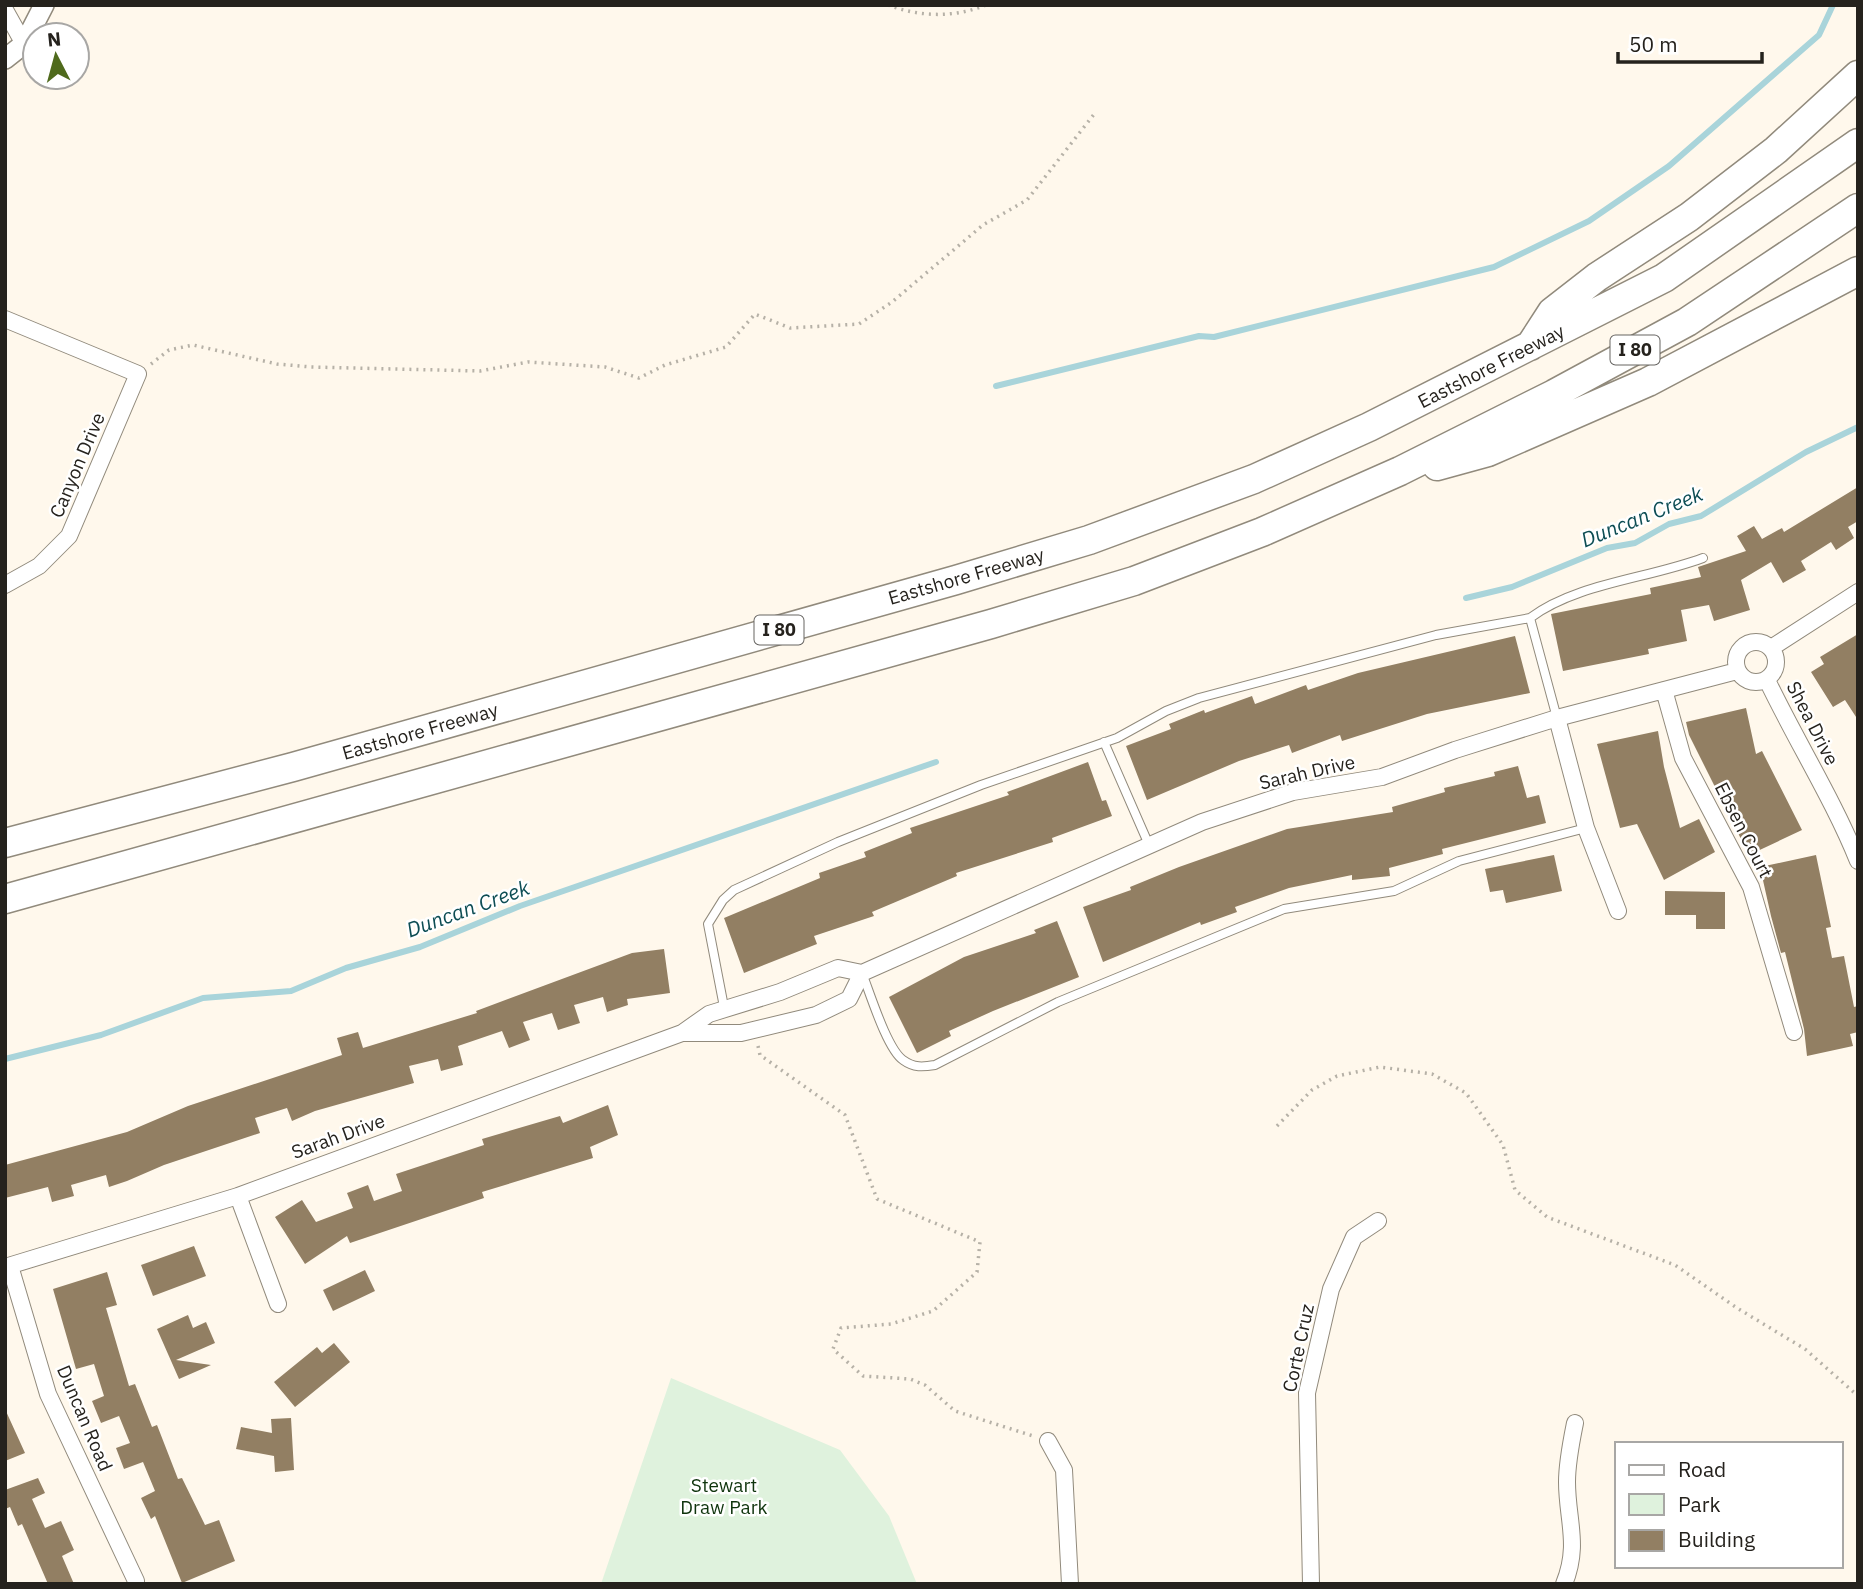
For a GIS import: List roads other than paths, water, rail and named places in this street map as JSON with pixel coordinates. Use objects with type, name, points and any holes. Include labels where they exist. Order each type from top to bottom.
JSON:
[{"type":"highway","points":[[1528,348],[1552,312],[1597,277],[1689,217],[1776,150],[1858,75]]},
{"type":"highway","name":"Eastshore Freeway","points":[[5,843],[293,767],[1089,540],[1254,480],[1528,348],[1664,278],[1858,143]]},
{"type":"highway","name":"I 80","points":[[5,899],[977,628],[1134,581],[1262,532],[1400,471],[1554,394],[1686,322],[1858,208]]},
{"type":"highway","points":[[1400,471],[1442,465],[1488,452],[1648,382],[1858,271]]},
{"type":"street","points":[[36,21],[44,5]]},
{"type":"street","points":[[5,10],[21,39]]},
{"type":"street","points":[[5,59],[21,46]]},
{"type":"street","name":"Canyon Drive","points":[[5,319],[138,374],[69,536],[39,566],[5,585]]},
{"type":"street","points":[[1771,648],[1858,592]]},
{"type":"street","points":[[1759,642],[1771,648],[1777,665],[1767,680],[1756,683],[1745,680],[1738,671],[1737,657],[1745,645],[1759,642]]},
{"type":"street","name":"Sarah Drive","points":[[8,1266],[238,1196],[681,1033],[724,1007],[780,992],[838,968],[862,973],[1202,822],[1293,792],[1382,777],[1455,750],[1556,718],[1738,671]]},
{"type":"street","name":"Shea Drive","points":[[1767,680],[1797,743],[1843,824],[1858,861]]},
{"type":"street","name":"Ebsen Court","points":[[1664,690],[1683,758],[1751,887],[1794,1032]]},
{"type":"street","points":[[1556,718],[1586,828],[1618,911]]},
{"type":"street","name":"Sarah Drive","points":[[681,1033],[754,1031],[816,1015],[849,999],[862,973]]},
{"type":"street","points":[[238,1196],[278,1304]]},
{"type":"street","name":"Corte Cruz","points":[[1311,1584],[1307,1394],[1331,1289],[1354,1237],[1378,1221]]},
{"type":"street","name":"Duncan Road","points":[[8,1266],[48,1394],[136,1581]]},
{"type":"street","points":[[1564,1584],[1571,1567],[1574,1534],[1567,1485],[1568,1457],[1575,1423]]},
{"type":"street","points":[[1048,1441],[1064,1470],[1070,1584]]},
{"type":"lane","points":[[724,1007],[708,924],[723,900],[734,890],[851,836],[981,785],[1104,742],[1199,698],[1436,635],[1530,618],[1547,605],[1573,593],[1669,571],[1703,558]]},
{"type":"lane","points":[[1530,618],[1556,718]]},
{"type":"lane","points":[[1104,742],[1150,845]]},
{"type":"lane","points":[[862,973],[888,1038],[901,1060],[919,1067],[936,1065],[1058,1002],[1284,909],[1394,891],[1459,861],[1586,828]]},
{"type":"waterway","points":[[996,386],[1199,336],[1214,337],[1494,267],[1589,221],[1669,166],[1819,35],[1833,5]]},
{"type":"waterway","name":"Duncan Creek","points":[[1466,598],[1512,587],[1607,548],[1635,543],[1669,524],[1701,516],[1806,452],[1858,427]]},
{"type":"waterway","name":"Duncan Creek","points":[[5,1059],[101,1035],[203,998],[291,991],[346,968],[420,947],[520,906],[936,762]]},
{"type":"park label","name":"Stewart Draw Park","points":[[724,1496]]}]
